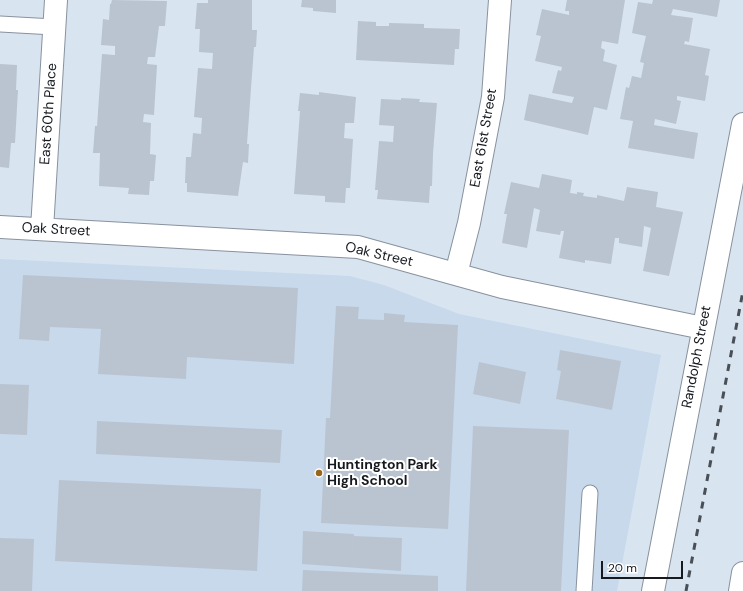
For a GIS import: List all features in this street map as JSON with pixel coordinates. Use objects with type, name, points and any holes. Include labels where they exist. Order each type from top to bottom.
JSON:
[{"type":"street","name":"East 60th Place","points":[[42,229],[56,0]]},
{"type":"street","name":"East 61st Street","points":[[456,274],[469,223],[493,97],[500,0]]},
{"type":"street","name":"Randolph Street","points":[[653,591],[743,124]]},
{"type":"street","name":"Oak Street","points":[[0,227],[358,247],[502,287],[703,328]]},
{"type":"street","points":[[740,591],[743,573]]},
{"type":"lane","points":[[0,24],[54,27]]},
{"type":"lane","points":[[584,591],[590,493]]},
{"type":"shaded area","name":"Huntington Park High School","points":[[0,259],[350,276],[384,285],[459,314],[661,355],[617,591],[0,591]]},
{"type":"building","points":[[112,0],[167,1],[165,26],[159,26],[155,57],[148,57],[147,64],[157,65],[154,115],[144,114],[143,122],[151,123],[150,154],[156,155],[154,181],[150,181],[149,195],[128,194],[129,188],[99,186],[100,153],[93,153],[95,126],[97,126],[102,54],[115,55],[115,46],[101,45],[103,19],[109,20],[110,4]]},
{"type":"building","points":[[208,0],[252,0],[252,30],[257,30],[256,47],[254,47],[247,144],[249,144],[248,163],[243,162],[238,196],[187,192],[187,183],[185,183],[186,157],[191,157],[193,133],[201,134],[202,118],[194,117],[198,68],[212,69],[213,53],[199,52],[200,29],[195,29],[197,3],[208,3]]},
{"type":"building","points":[[302,0],[336,0],[336,13],[313,11],[313,8],[301,7]]},
{"type":"building","points":[[567,0],[625,0],[618,44],[602,41],[601,48],[605,50],[603,61],[617,65],[607,110],[594,107],[588,135],[524,120],[529,94],[572,103],[574,97],[552,93],[558,70],[561,71],[562,67],[535,61],[541,36],[536,35],[542,9],[569,15],[569,11],[565,11]]},
{"type":"building","points":[[653,0],[720,0],[717,17],[673,9],[671,15],[693,18],[689,42],[685,41],[684,44],[710,49],[705,75],[709,76],[705,101],[677,96],[677,100],[681,101],[676,124],[655,119],[654,125],[698,133],[694,159],[628,148],[633,121],[620,119],[626,87],[629,88],[632,76],[641,78],[644,63],[640,62],[646,36],[632,33],[638,2],[652,4]]},
{"type":"building","points":[[358,21],[376,22],[376,26],[389,26],[389,23],[424,24],[424,28],[460,29],[459,49],[455,49],[454,65],[356,60]]},
{"type":"building","points":[[0,64],[17,65],[16,90],[18,90],[15,143],[11,143],[9,168],[0,167]]},
{"type":"building","points":[[319,92],[356,97],[354,123],[345,123],[344,138],[353,139],[350,188],[346,188],[345,203],[325,202],[325,196],[294,194],[300,93],[319,95]]},
{"type":"building","points":[[401,98],[420,99],[419,102],[437,103],[432,186],[430,186],[429,203],[377,199],[378,190],[375,190],[379,141],[393,142],[394,126],[379,125],[381,99],[401,100]]},
{"type":"building","points":[[542,174],[572,180],[570,193],[584,193],[583,196],[597,198],[597,195],[624,201],[627,187],[658,192],[656,207],[683,212],[669,276],[643,271],[651,228],[644,226],[642,247],[619,243],[619,238],[615,238],[611,264],[585,260],[585,263],[559,258],[564,231],[561,231],[560,235],[536,231],[540,210],[534,208],[527,248],[502,243],[507,214],[504,214],[511,182],[539,188]]},
{"type":"building","points":[[23,275],[298,288],[294,364],[187,357],[186,379],[98,374],[101,329],[50,327],[49,341],[19,339]]},
{"type":"building","points":[[336,306],[359,307],[358,319],[384,320],[384,313],[405,315],[404,322],[458,325],[448,529],[321,523],[326,418],[330,418]]},
{"type":"building","points":[[560,350],[621,361],[612,410],[556,399],[561,371],[557,370]]},
{"type":"building","points":[[479,362],[526,372],[520,404],[473,394]]},
{"type":"building","points":[[0,384],[29,385],[27,435],[0,434]]},
{"type":"building","points":[[97,421],[282,430],[280,463],[96,454]]},
{"type":"building","points":[[473,426],[569,430],[561,591],[466,591]]},
{"type":"building","points":[[59,480],[261,489],[257,571],[55,561]]},
{"type":"building","points":[[303,531],[354,534],[353,558],[354,536],[402,538],[401,571],[302,564]]},
{"type":"building","points":[[0,538],[34,539],[32,591],[0,591]]},
{"type":"building","points":[[303,570],[438,576],[438,591],[302,591]]},
{"type":"railway","points":[[686,591],[743,291]]},
{"type":"place","name":"Huntington Park High School","points":[[319,473]]}]
